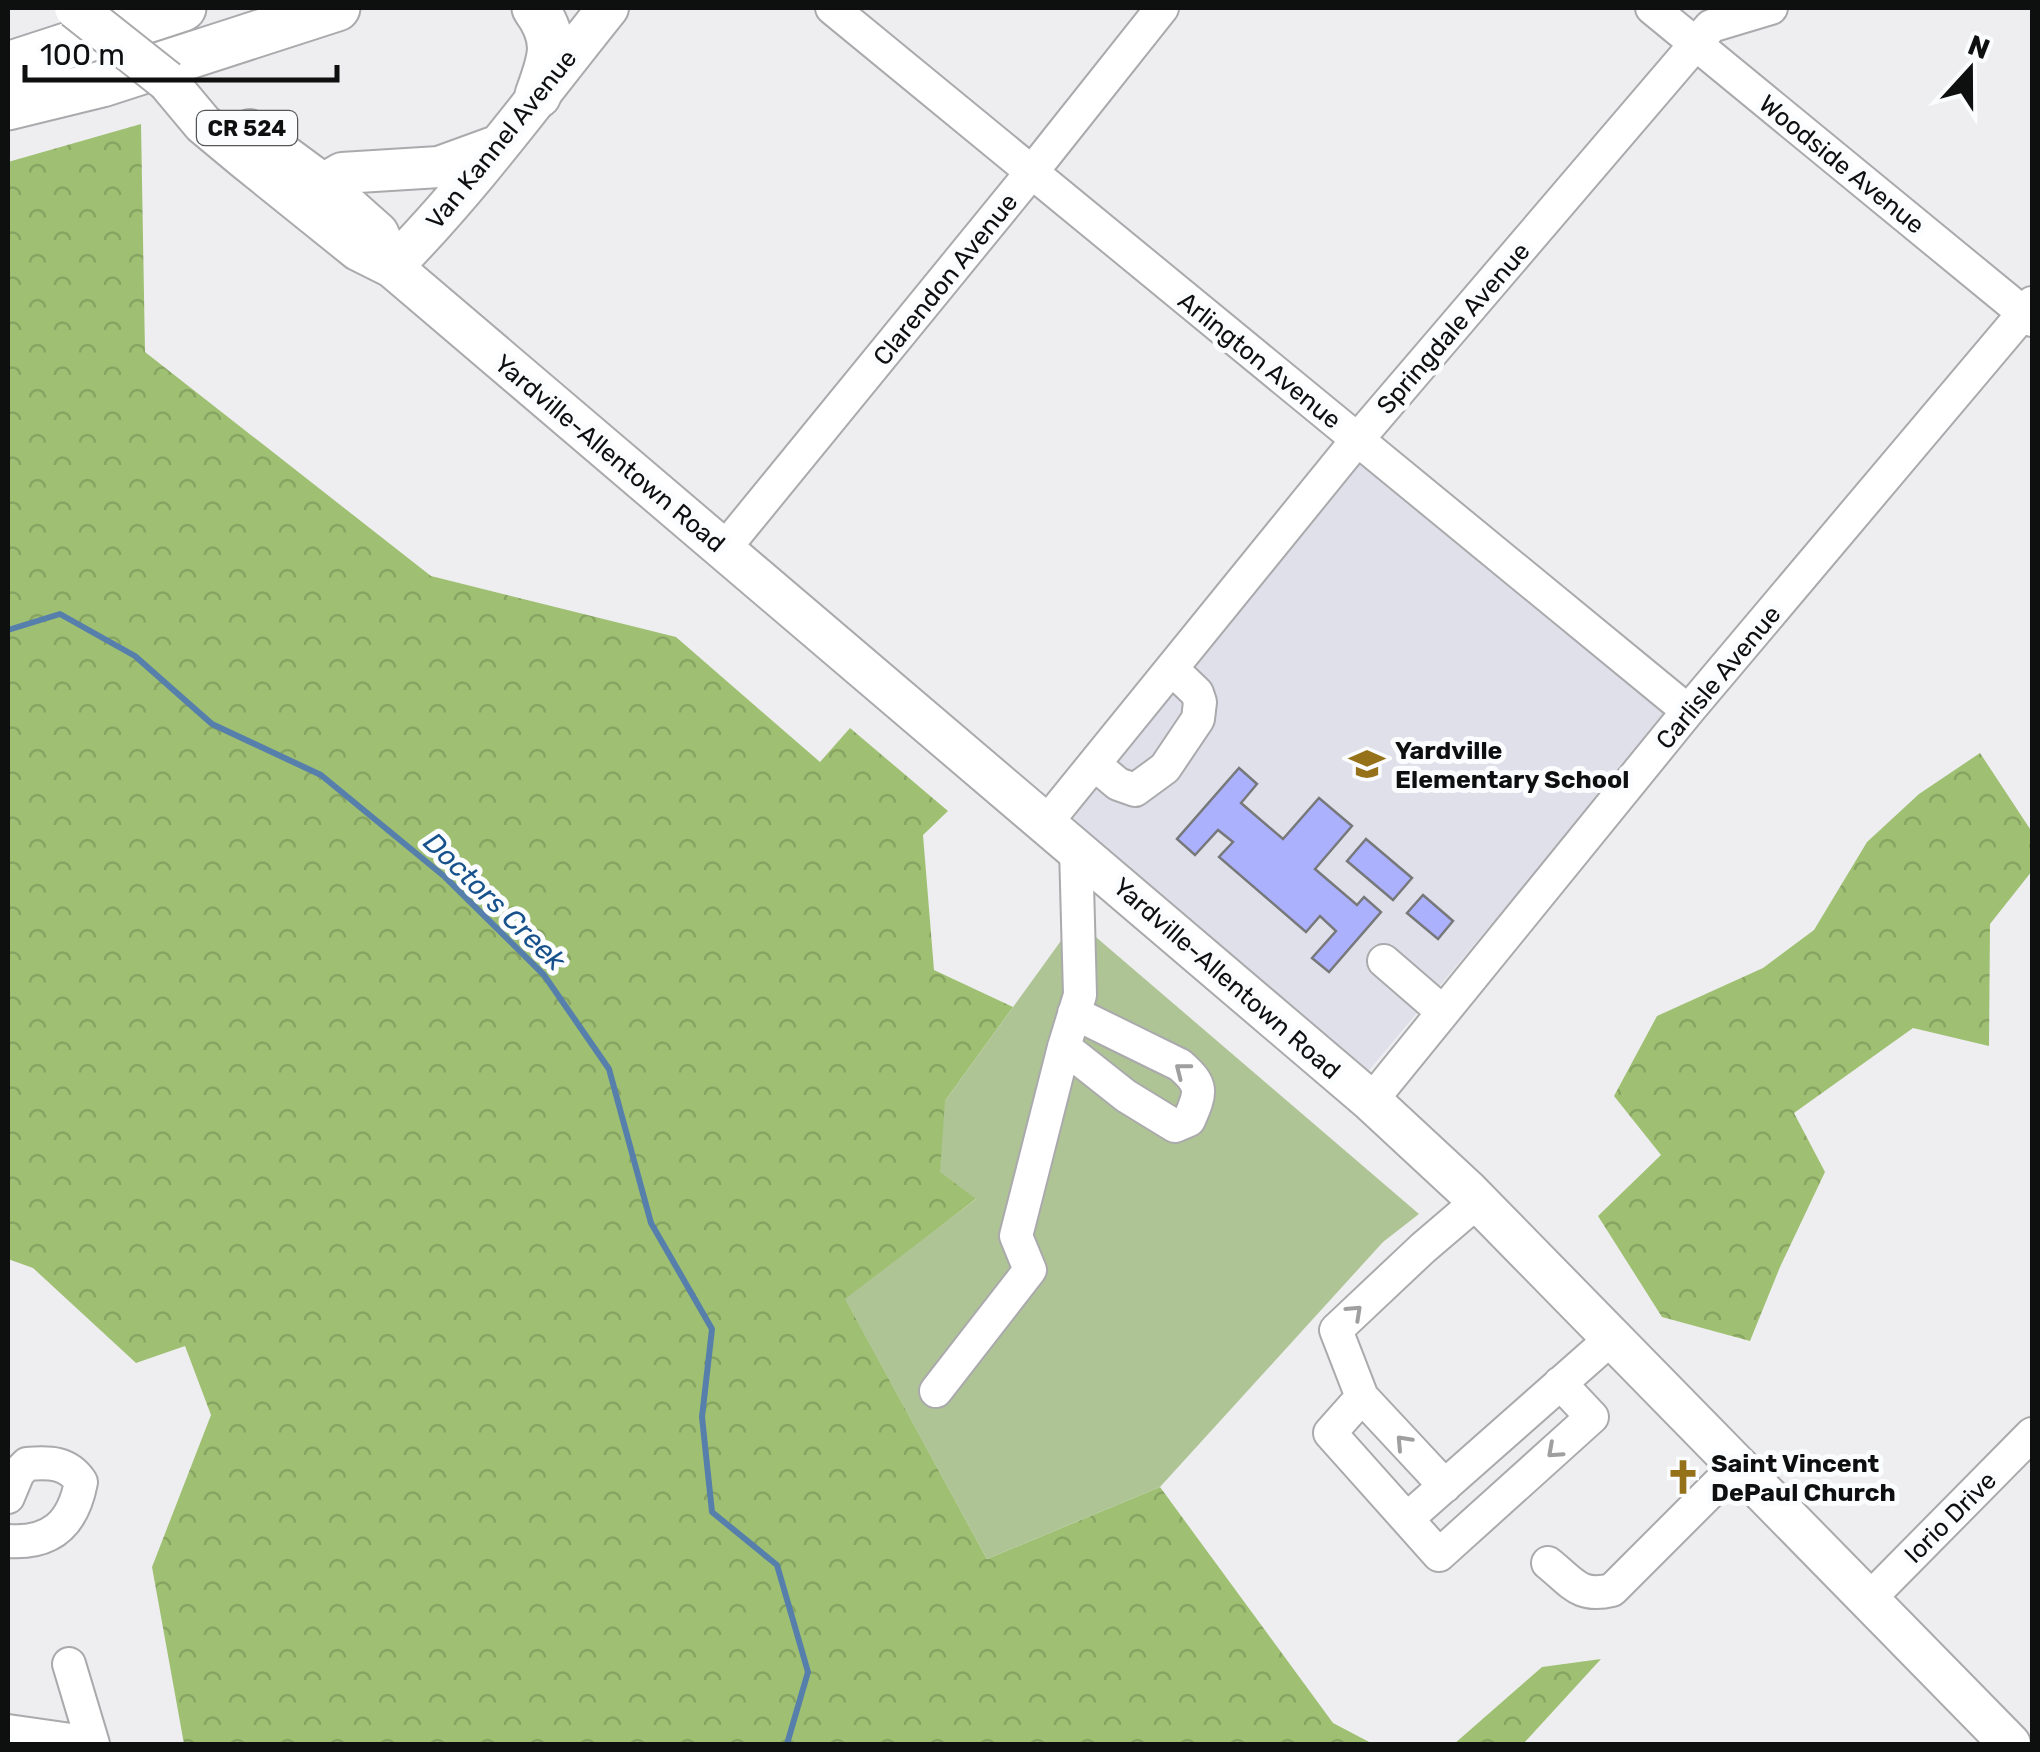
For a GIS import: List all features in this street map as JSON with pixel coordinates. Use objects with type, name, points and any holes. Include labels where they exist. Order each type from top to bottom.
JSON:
[{"type":"highway","points":[[8,65],[183,8]]},
{"type":"highway","points":[[8,107],[102,84],[336,8]]},
{"type":"highway","points":[[535,8],[545,21],[552,57],[538,95]]},
{"type":"main road","name":"Yardville-Allentown Road","points":[[75,8],[166,82],[203,124],[281,188],[358,250],[392,267],[1371,1101],[1478,1201],[2010,1744]]},
{"type":"main road","name":"Van Kannel Avenue","points":[[392,267],[498,146],[608,8]]},
{"type":"main road","name":"Yardville-Allentown Road","points":[[166,82],[222,110],[323,184],[378,233],[392,267]]},
{"type":"main road","points":[[281,188],[323,184],[342,173],[439,167],[498,146]]},
{"type":"street","name":"Arlington Avenue","points":[[832,8],[1688,711]]},
{"type":"street","name":"Clarendon Avenue","points":[[724,548],[1032,174],[1162,8]]},
{"type":"street","name":"Woodside Avenue","points":[[1652,8],[2030,312]]},
{"type":"street","name":"Springdale Avenue","points":[[1061,836],[1094,764],[1357,440],[1711,26],[1772,8]]},
{"type":"street","name":"Carlisle Avenue","points":[[1371,1101],[1688,711],[2030,312]]},
{"type":"street","points":[[1094,764],[1118,784],[1136,790],[1165,768],[1198,719],[1200,702],[1172,669]]},
{"type":"street","points":[[936,1391],[1030,1270],[1016,1236],[1080,995],[1061,836]]},
{"type":"street","points":[[1384,961],[1443,1012]]},
{"type":"street","points":[[1064,1047],[1126,1096],[1174,1126],[1189,1120],[1198,1101],[1194,1078],[1170,1060],[1074,1013]]},
{"type":"street","points":[[1445,1486],[1362,1397],[1336,1330],[1478,1201]]},
{"type":"street","points":[[1407,1519],[1613,1337]]},
{"type":"street","points":[[1362,1397],[1330,1434],[1439,1556],[1592,1417],[1560,1383]]},
{"type":"street","name":"Iorio Drive","points":[[1868,1600],[2032,1434]]},
{"type":"street","points":[[8,1496],[18,1473],[27,1464],[58,1464],[73,1470],[81,1482],[67,1519],[53,1533],[34,1540],[8,1541]]},
{"type":"street","points":[[1548,1563],[1584,1592],[1612,1590],[1736,1465]]},
{"type":"street","points":[[8,1731],[92,1744],[69,1664]]},
{"type":"shaded area","name":"Yardville Elementary School","points":[[1362,460],[1667,714],[1366,1074],[1067,814]]},
{"type":"green space","points":[[141,124],[145,352],[431,576],[676,637],[820,762],[850,728],[948,811],[923,835],[934,970],[1013,1007],[945,1101],[977,1198],[846,1300],[987,1559],[1160,1487],[1333,1723],[1373,1744],[184,1744],[152,1567],[211,1415],[185,1346],[136,1363],[33,1268],[8,1259],[8,162]]},
{"type":"green space","points":[[1980,753],[2032,832],[2032,871],[1990,924],[1989,1046],[1913,1028],[1794,1113],[1825,1172],[1750,1341],[1662,1317],[1598,1216],[1661,1155],[1614,1096],[1657,1016],[1763,968],[1814,930],[1867,842],[1919,794]]},
{"type":"green space","points":[[1076,920],[1419,1214],[1383,1242],[1160,1487],[987,1559],[845,1299],[976,1199],[940,1172],[945,1101]]},
{"type":"green space","points":[[1601,1659],[1523,1744],[1454,1744],[1542,1667]]},
{"type":"building","points":[[1239,768],[1257,784],[1241,803],[1283,839],[1319,798],[1352,826],[1315,869],[1357,905],[1364,897],[1381,912],[1329,972],[1312,958],[1336,931],[1320,916],[1306,932],[1219,857],[1233,842],[1218,830],[1195,855],[1177,839]]},
{"type":"building","points":[[1366,839],[1412,878],[1393,900],[1347,861]]},
{"type":"building","points":[[1423,895],[1453,921],[1438,939],[1407,913]]},
{"type":"waterway","name":"Doctors Creek","points":[[8,630],[60,614],[135,656],[212,724],[321,775],[445,877],[544,975],[609,1069],[651,1223],[712,1329],[702,1417],[712,1512],[777,1565],[808,1672],[787,1744]]},
{"type":"place","name":"Yardville Elementary School","points":[[1367,764]]},
{"type":"place","name":"Saint Vincent DePaul Church","points":[[1683,1477]]}]
